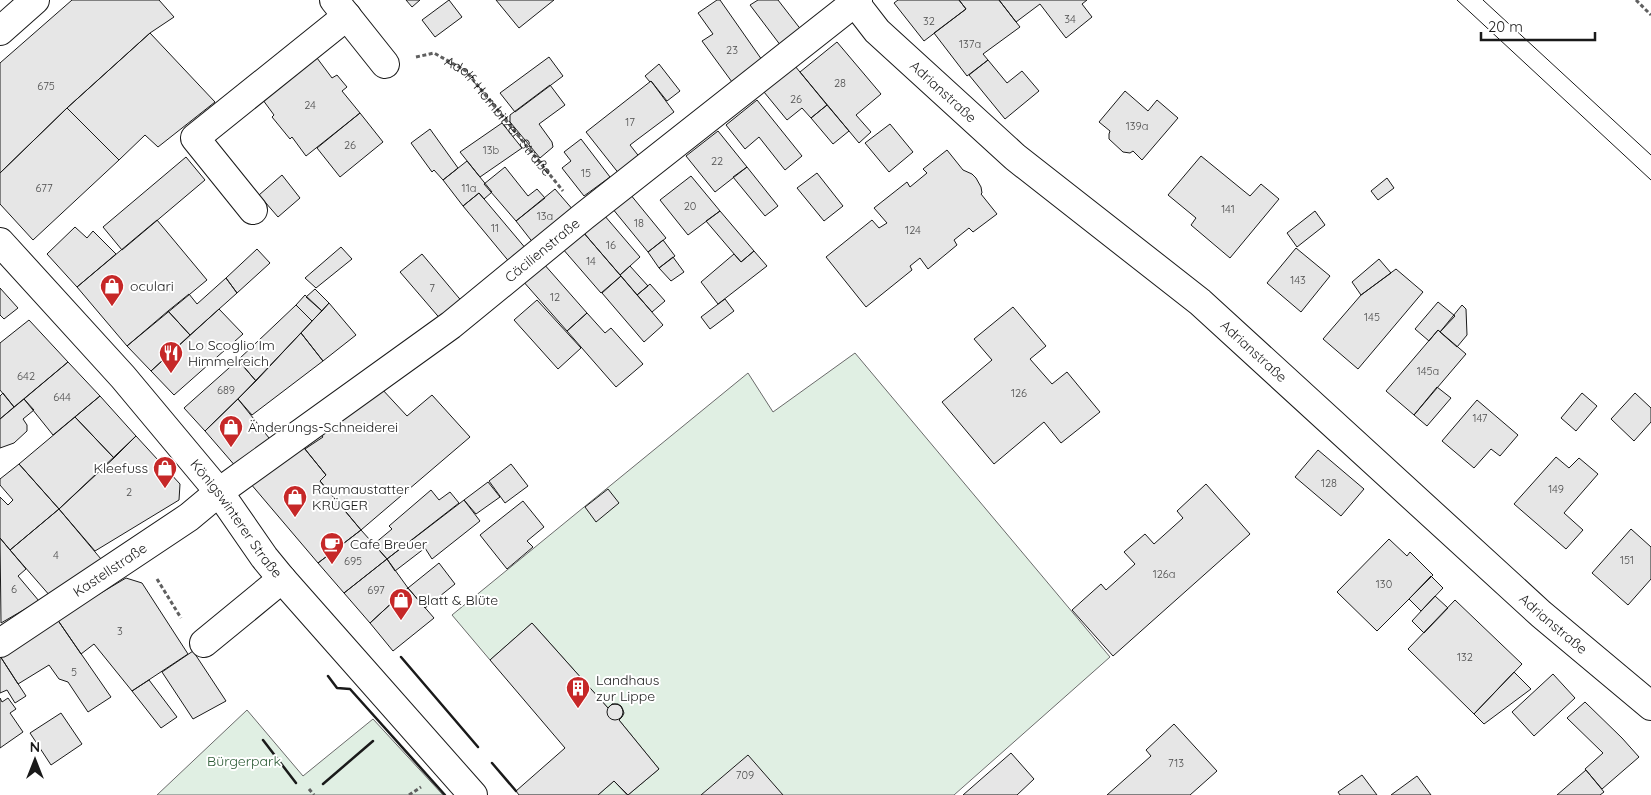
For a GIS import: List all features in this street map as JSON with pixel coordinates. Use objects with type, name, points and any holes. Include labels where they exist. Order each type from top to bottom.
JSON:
[{"type":"street","points":[[0,31],[35,0]]},
{"type":"street","name":"Cäcilienstraße","points":[[219,492],[451,325],[584,216],[856,1]]},
{"type":"street","name":"Adrianstraße","points":[[856,1],[877,31],[1015,157],[1200,302],[1541,614],[1651,706]]},
{"type":"street","points":[[254,210],[195,138],[340,8],[385,64]]},
{"type":"street","name":"Königswinterer Straße","points":[[0,242],[123,377],[219,492],[264,557],[282,579],[473,795]]},
{"type":"street","name":"Kastellstraße","points":[[0,642],[189,517],[219,492]]},
{"type":"street","points":[[204,643],[282,579]]},
{"type":"path","points":[[1636,0],[1651,15]]},
{"type":"path","name":"Adolf-Hombitzer-Straße","points":[[385,64],[434,53],[466,71],[584,216]]},
{"type":"path","points":[[140,550],[199,647],[204,643]]},
{"type":"path","points":[[309,789],[314,795]]},
{"type":"green space","points":[[855,353],[1110,657],[954,795],[628,795],[659,769],[619,720],[623,713],[621,706],[612,704],[608,708],[532,623],[490,660],[452,615],[748,373],[773,412]]},
{"type":"green space","name":"Bürgerpark","points":[[247,710],[303,776],[373,719],[443,795],[157,795]]},
{"type":"green space","points":[[614,781],[627,795],[598,795]]},
{"type":"building","points":[[72,0],[159,0],[174,17],[150,33],[67,108],[0,173],[0,63]]},
{"type":"building","points":[[406,0],[420,0],[412,7]]},
{"type":"building","points":[[449,0],[462,17],[435,37],[422,20]]},
{"type":"building","points":[[496,0],[554,0],[519,28]]},
{"type":"building","points":[[717,0],[720,0],[762,60],[732,82],[702,41],[713,34],[698,13]]},
{"type":"building","points":[[758,0],[778,0],[802,31],[781,46],[750,5]]},
{"type":"building","points":[[898,0],[959,0],[966,9],[924,41],[894,3]]},
{"type":"building","points":[[959,0],[999,0],[1020,27],[983,54],[988,60],[967,76],[934,33],[966,9]]},
{"type":"building","points":[[999,0],[1087,0],[1082,4],[1092,17],[1066,38],[1040,4],[1016,22]]},
{"type":"building","points":[[150,33],[215,102],[158,147],[145,135],[119,160],[67,108]]},
{"type":"building","points":[[837,42],[881,94],[856,115],[871,132],[859,143],[800,72]]},
{"type":"building","points":[[314,54],[332,78],[337,75],[347,87],[342,91],[360,113],[306,156],[292,137],[290,139],[272,117],[274,115],[260,96]]},
{"type":"building","points":[[549,57],[563,76],[515,112],[500,93]]},
{"type":"building","points":[[988,60],[1007,83],[1022,71],[1039,91],[1005,119],[969,75]]},
{"type":"building","points":[[659,64],[680,91],[667,101],[645,76]]},
{"type":"building","points":[[795,66],[827,105],[811,118],[802,108],[787,120],[764,92]]},
{"type":"building","points":[[651,81],[674,112],[630,145],[641,159],[620,175],[586,132]]},
{"type":"building","points":[[550,85],[565,105],[539,124],[552,142],[553,147],[540,158],[510,122],[510,115]]},
{"type":"building","points":[[1125,91],[1148,111],[1157,100],[1178,118],[1142,160],[1133,151],[1130,153],[1123,152],[1109,139],[1110,131],[1099,122]]},
{"type":"building","points":[[757,100],[802,156],[785,170],[759,137],[745,149],[726,125]]},
{"type":"building","points":[[827,105],[849,131],[833,144],[811,118]]},
{"type":"building","points":[[67,108],[119,160],[33,240],[0,204],[0,173]]},
{"type":"building","points":[[360,113],[383,142],[340,177],[317,148]]},
{"type":"building","points":[[502,123],[522,148],[480,177],[460,152]]},
{"type":"building","points":[[890,124],[913,152],[889,172],[865,143]]},
{"type":"building","points":[[430,129],[458,168],[443,180],[434,170],[432,172],[411,143]]},
{"type":"building","points":[[718,131],[747,167],[715,192],[686,156]]},
{"type":"building","points":[[581,139],[610,177],[584,196],[562,168],[571,161],[564,152]]},
{"type":"building","points":[[947,150],[963,170],[976,178],[981,187],[981,194],[997,214],[973,232],[969,228],[954,240],[957,245],[928,269],[920,258],[910,266],[912,270],[866,307],[826,257],[872,220],[879,228],[887,223],[874,208],[907,182],[910,187],[927,173],[923,169]]},
{"type":"building","points":[[1201,156],[1250,196],[1261,184],[1279,199],[1230,258],[1191,225],[1196,218],[1168,195]]},
{"type":"building","points":[[186,157],[205,180],[122,250],[103,227]]},
{"type":"building","points":[[467,161],[492,192],[484,199],[479,193],[463,206],[443,180]]},
{"type":"building","points":[[505,167],[528,196],[537,189],[545,198],[516,221],[484,184]]},
{"type":"building","points":[[747,167],[778,206],[765,216],[733,177]]},
{"type":"building","points":[[817,173],[843,206],[824,221],[797,188]]},
{"type":"building","points":[[282,175],[300,198],[278,217],[259,195]]},
{"type":"building","points":[[691,176],[720,211],[688,235],[660,200]]},
{"type":"building","points":[[1387,178],[1394,188],[1378,200],[1371,191]]},
{"type":"building","points":[[555,189],[574,211],[534,244],[516,221]]},
{"type":"building","points":[[479,193],[527,250],[511,264],[463,206]]},
{"type":"building","points":[[630,194],[666,238],[648,252],[612,208]]},
{"type":"building","points":[[720,211],[754,251],[741,262],[706,221]]},
{"type":"building","points":[[1315,211],[1325,225],[1297,247],[1287,233]]},
{"type":"building","points":[[604,215],[640,257],[620,275],[583,232]]},
{"type":"building","points":[[157,220],[207,280],[127,346],[77,287]]},
{"type":"building","points":[[75,227],[87,238],[93,231],[116,254],[77,287],[47,254]]},
{"type":"building","points":[[583,232],[621,276],[601,293],[562,248]]},
{"type":"building","points":[[663,240],[675,256],[659,268],[648,252]]},
{"type":"building","points":[[341,247],[352,259],[316,288],[305,278]]},
{"type":"building","points":[[1296,248],[1330,276],[1301,312],[1267,283]]},
{"type":"building","points":[[257,249],[270,263],[237,293],[226,278]]},
{"type":"building","points":[[754,251],[767,266],[718,304],[701,282],[734,254],[741,262]]},
{"type":"building","points":[[422,254],[464,304],[443,322],[400,272]]},
{"type":"building","points":[[673,257],[684,272],[671,281],[659,268]]},
{"type":"building","points":[[1379,259],[1391,273],[1361,295],[1352,282]]},
{"type":"building","points":[[543,263],[587,313],[567,331],[522,280]]},
{"type":"building","points":[[630,266],[648,286],[637,295],[620,275]]},
{"type":"building","points":[[1396,269],[1423,292],[1358,369],[1323,339],[1361,295]]},
{"type":"building","points":[[621,276],[663,325],[644,342],[602,293]]},
{"type":"building","points":[[226,278],[237,293],[190,335],[168,311],[189,294],[197,304]]},
{"type":"building","points":[[650,284],[665,301],[652,312],[637,295]]},
{"type":"building","points":[[0,288],[18,308],[4,319],[0,315]]},
{"type":"building","points":[[315,289],[329,303],[322,311],[306,297]]},
{"type":"building","points":[[305,295],[322,311],[312,321],[296,305]]},
{"type":"building","points":[[725,299],[734,311],[710,329],[701,317]]},
{"type":"building","points":[[537,300],[581,348],[558,369],[514,320]]},
{"type":"building","points":[[1438,302],[1455,316],[1440,332],[1438,330],[1429,341],[1415,329]]},
{"type":"building","points":[[329,303],[356,335],[323,361],[301,333]]},
{"type":"building","points":[[296,305],[312,321],[256,381],[238,360]]},
{"type":"building","points":[[1462,305],[1466,309],[1467,335],[1457,347],[1440,332]]},
{"type":"building","points":[[1013,307],[1046,346],[1030,359],[1052,384],[1067,372],[1100,412],[1061,443],[1044,422],[994,464],[942,402],[992,360],[974,339]]},
{"type":"building","points":[[219,309],[243,334],[174,395],[151,371]]},
{"type":"building","points":[[168,311],[190,335],[151,371],[127,346]]},
{"type":"building","points":[[587,313],[605,333],[611,328],[643,364],[616,387],[567,331]]},
{"type":"building","points":[[29,320],[68,362],[14,407],[0,390],[0,343]]},
{"type":"building","points":[[1438,330],[1466,354],[1414,415],[1386,391]]},
{"type":"building","points":[[301,333],[323,361],[252,415],[238,399]]},
{"type":"building","points":[[238,360],[256,381],[205,431],[184,408]]},
{"type":"building","points":[[68,362],[100,396],[53,435],[24,399]]},
{"type":"building","points":[[1437,387],[1451,398],[1427,426],[1414,415]]},
{"type":"building","points":[[381,388],[407,416],[432,395],[470,437],[361,530],[320,481],[326,475],[305,449],[323,437],[318,431]]},
{"type":"building","points":[[3,393],[14,407],[0,419],[0,396]]},
{"type":"building","points":[[1582,393],[1597,406],[1576,431],[1561,418]]},
{"type":"building","points":[[1635,393],[1651,408],[1651,422],[1634,441],[1611,419]]},
{"type":"building","points":[[100,396],[136,436],[114,458],[75,417]]},
{"type":"building","points":[[24,399],[34,410],[23,419],[27,425],[27,431],[14,443],[0,448],[0,419]]},
{"type":"building","points":[[238,399],[273,443],[237,468],[205,431]]},
{"type":"building","points":[[1477,400],[1518,435],[1500,456],[1491,449],[1474,468],[1442,441]]},
{"type":"building","points":[[75,417],[114,458],[59,509],[19,464]]},
{"type":"building","points":[[136,436],[180,484],[179,500],[95,551],[59,509]]},
{"type":"building","points":[[300,443],[326,475],[320,481],[361,530],[318,563],[250,483]]},
{"type":"building","points":[[1318,450],[1364,489],[1341,516],[1295,477]]},
{"type":"building","points":[[1556,457],[1569,468],[1579,458],[1598,474],[1564,513],[1583,530],[1566,549],[1514,504]]},
{"type":"building","points":[[19,464],[59,509],[10,550],[0,538],[0,497],[8,505],[13,500],[0,485],[0,479]]},
{"type":"building","points":[[511,464],[528,486],[505,503],[489,481]]},
{"type":"building","points":[[488,482],[500,497],[476,514],[464,500]]},
{"type":"building","points":[[1206,484],[1250,534],[1113,656],[1072,610],[1101,584],[1106,590],[1135,564],[1124,552],[1145,534],[1154,544],[1183,518],[1177,511]]},
{"type":"building","points":[[608,489],[619,503],[596,522],[585,507]]},
{"type":"building","points":[[431,490],[439,500],[450,492],[459,503],[387,559],[374,544],[392,529],[389,526]]},
{"type":"building","points":[[464,500],[480,521],[432,559],[425,548],[395,571],[387,559]]},
{"type":"building","points":[[523,501],[544,527],[527,541],[533,547],[507,569],[480,535]]},
{"type":"building","points":[[59,509],[101,559],[51,597],[10,550]]},
{"type":"building","points":[[1631,529],[1651,547],[1651,579],[1628,605],[1592,573]]},
{"type":"building","points":[[361,530],[387,559],[344,593],[318,563]]},
{"type":"building","points":[[0,538],[26,569],[18,576],[39,601],[1,623]]},
{"type":"building","points":[[1389,539],[1407,556],[1410,552],[1433,575],[1377,631],[1337,592]]},
{"type":"building","points":[[387,559],[408,588],[370,623],[344,593]]},
{"type":"building","points":[[439,563],[455,584],[425,608],[408,588]]},
{"type":"building","points":[[1431,576],[1443,588],[1421,611],[1409,599]]},
{"type":"building","points":[[126,578],[142,583],[188,654],[132,691],[94,644],[81,654],[57,619]]},
{"type":"building","points":[[408,588],[434,618],[393,651],[370,623]]},
{"type":"building","points":[[1435,596],[1448,608],[1424,633],[1412,621]]},
{"type":"building","points":[[1455,600],[1522,664],[1474,714],[1408,649]]},
{"type":"building","points":[[57,619],[111,697],[88,712],[68,682],[59,679],[49,665],[18,684],[0,656]]},
{"type":"building","name":"Landhaus zur Lippe","points":[[532,623],[608,708],[612,704],[621,706],[624,713],[619,720],[659,769],[628,795],[614,781],[598,795],[519,795],[516,791],[565,748],[490,660]]},
{"type":"building","points":[[193,651],[226,701],[193,719],[162,672]]},
{"type":"building","points":[[0,656],[26,696],[15,703],[7,690],[0,693]]},
{"type":"building","points":[[1514,672],[1531,689],[1484,724],[1474,714]]},
{"type":"building","points":[[1553,674],[1575,698],[1534,736],[1512,712]]},
{"type":"building","points":[[149,680],[177,717],[161,728],[132,691]]},
{"type":"building","points":[[0,698],[2,702],[8,698],[16,709],[10,713],[23,732],[0,748]]},
{"type":"building","points":[[1585,702],[1639,757],[1602,789],[1585,769],[1603,753],[1567,718]]},
{"type":"building","points":[[612,704],[618,704],[623,709],[621,718],[612,720],[607,715],[607,709]]},
{"type":"building","points":[[61,713],[82,744],[51,765],[30,733]]},
{"type":"building","points":[[1174,724],[1217,771],[1190,795],[1107,795],[1151,756],[1146,750]]},
{"type":"building","points":[[1011,753],[1034,779],[1017,795],[963,795]]},
{"type":"building","points":[[748,755],[783,795],[701,795]]},
{"type":"building","points":[[1586,770],[1604,792],[1600,795],[1557,795]]},
{"type":"building","points":[[1362,775],[1377,795],[1340,795],[1338,792]]},
{"type":"building","points":[[1417,776],[1431,795],[1391,795]]},
{"type":"tram line","points":[[1457,0],[1651,180]]},
{"type":"tram line","points":[[1483,0],[1651,155]]},
{"type":"wall","points":[[401,657],[478,747]]},
{"type":"wall","points":[[328,676],[337,688],[350,689],[445,795]]},
{"type":"wall","points":[[263,740],[296,783]]},
{"type":"wall","points":[[323,784],[373,741]]},
{"type":"wall","points":[[492,763],[516,791]]},
{"type":"place","name":"oculari","points":[[112,307]]},
{"type":"place","name":"Lo Scoglio Im Himmelreich","points":[[171,374]]},
{"type":"place","name":"Änderungs-Schneiderei","points":[[231,448]]},
{"type":"place","name":"Kleefuss","points":[[165,489]]},
{"type":"place","name":"Raumaustatter KRÜGER","points":[[295,518]]},
{"type":"place","name":"Cafe Breuer","points":[[332,565]]},
{"type":"place","name":"Blatt & Blüte","points":[[401,621]]},
{"type":"place","name":"Landhaus zur Lippe","points":[[578,709]]}]
